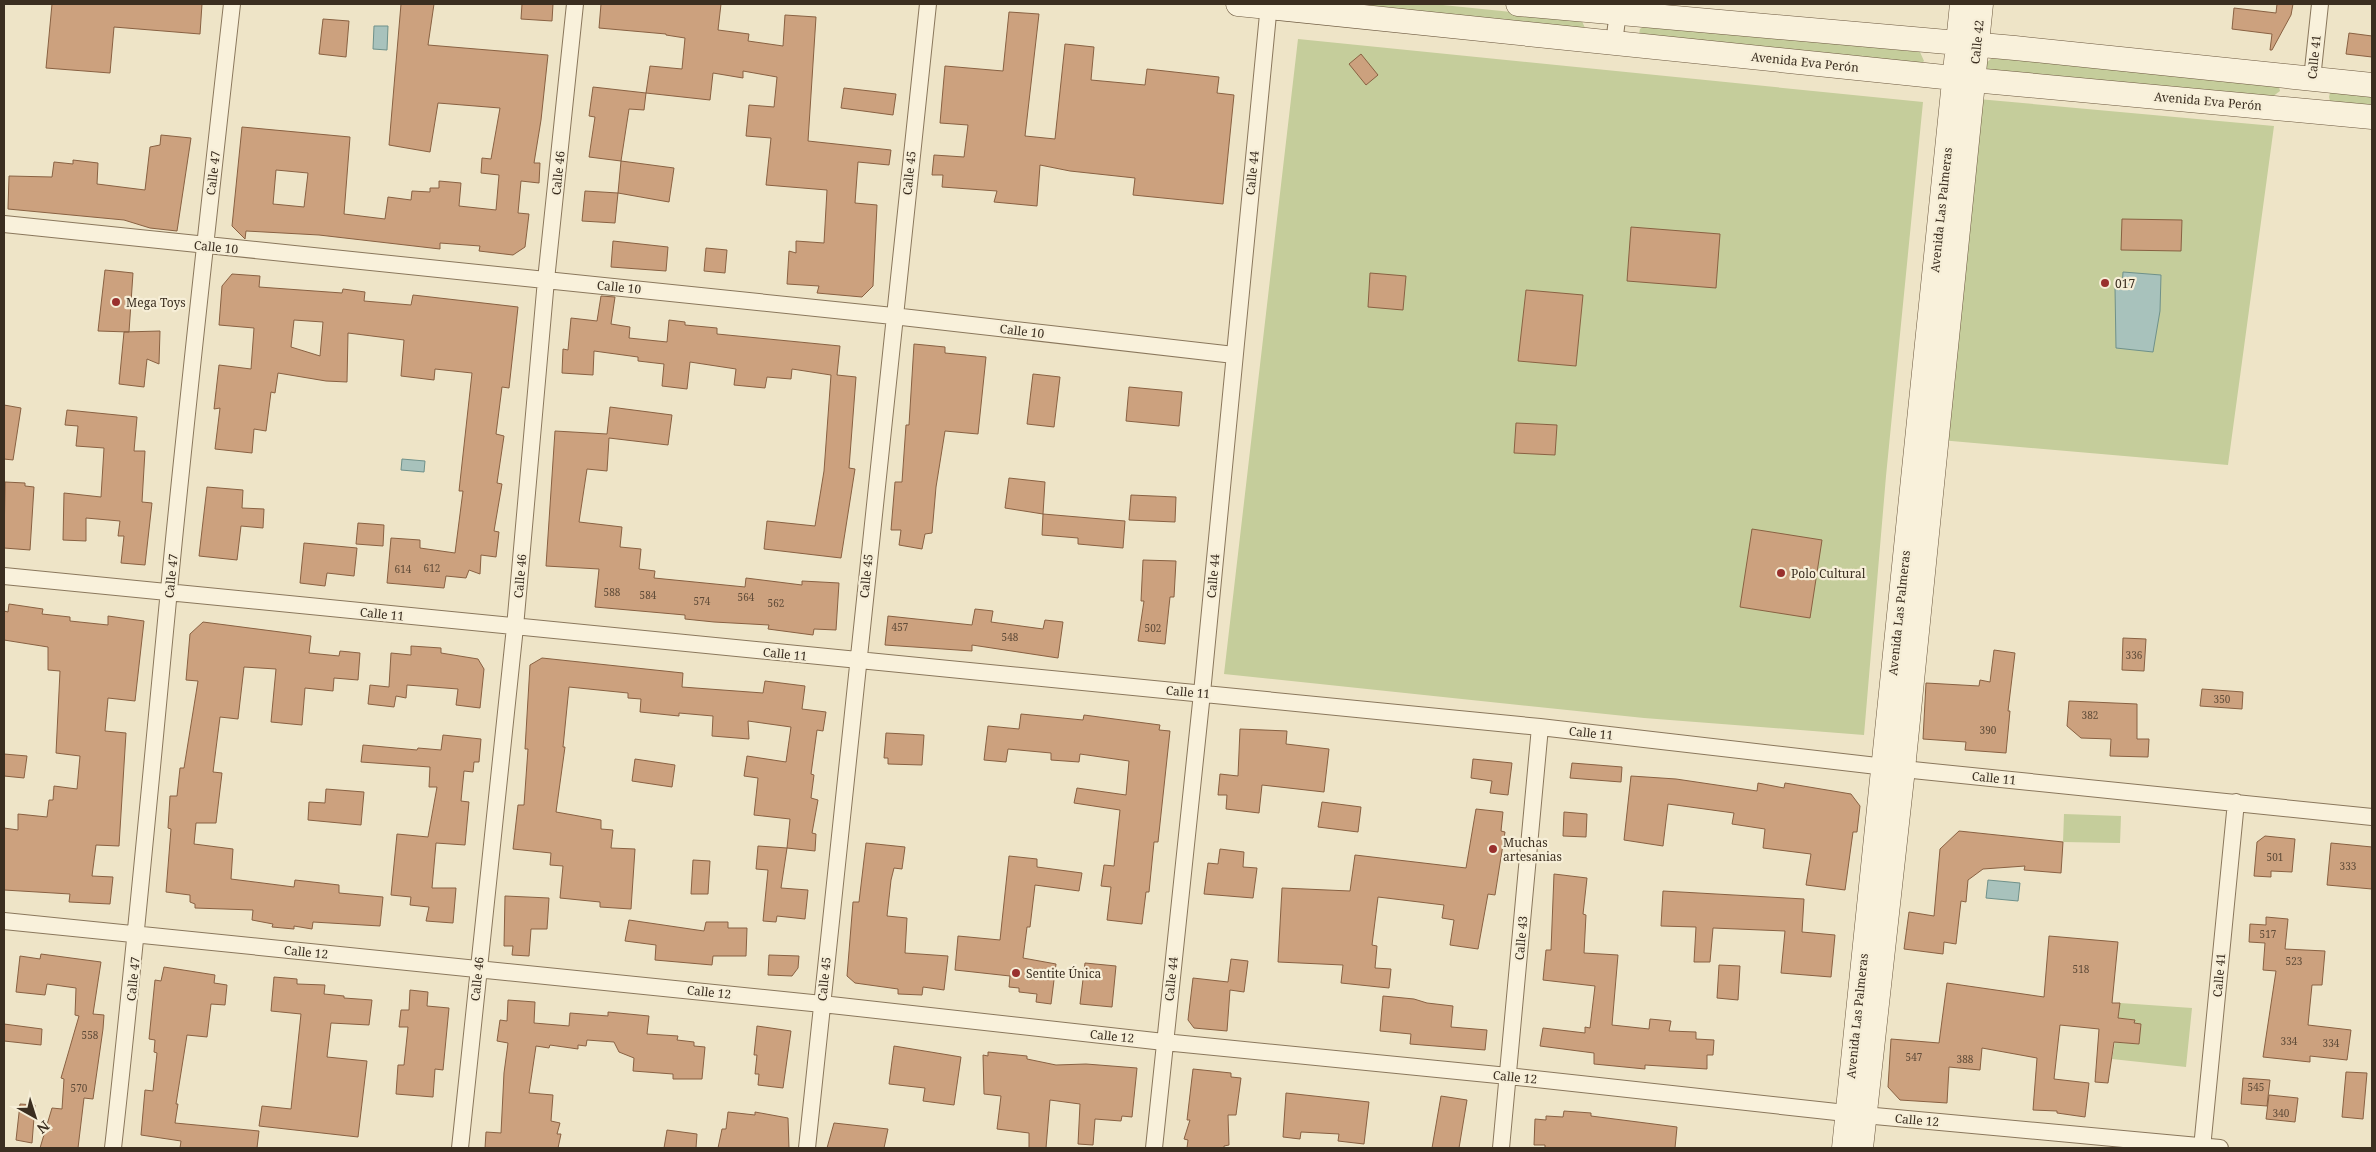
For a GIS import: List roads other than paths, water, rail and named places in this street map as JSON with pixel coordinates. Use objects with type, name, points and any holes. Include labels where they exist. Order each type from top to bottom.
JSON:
[{"type":"main road","name":"Avenida Eva Perón","points":[[1238,4],[1269,5],[1964,79],[2372,117]]},
{"type":"main road","points":[[1518,4],[1618,9],[2372,85]]},
{"type":"main road","name":"Calle 42","points":[[1962,4],[1967,44],[1964,79]]},
{"type":"main road","name":"Calle 42","points":[[1967,44],[1981,4]]},
{"type":"main road","name":"Avenida Las Palmeras","points":[[1844,1148],[1856,1114],[1964,79]]},
{"type":"main road","name":"Calle 41","points":[[2308,110],[2312,79]]},
{"type":"main road","name":"Avenida Las Palmeras","points":[[1856,1114],[1861,1148]]},
{"type":"street","name":"Calle 47","points":[[114,1148],[138,935],[169,593],[204,246],[232,4]]},
{"type":"street","name":"Calle 46","points":[[460,1148],[515,627],[546,280],[575,4]]},
{"type":"street","name":"Calle 45","points":[[807,1148],[893,316],[928,4]]},
{"type":"street","name":"Calle 41","points":[[2312,79],[2320,4]]},
{"type":"street","name":"Calle 44","points":[[1154,1148],[1202,693],[1269,5]]},
{"type":"street","points":[[1614,43],[1618,9]]},
{"type":"street","name":"Calle 10","points":[[4,224],[893,316],[1234,355]]},
{"type":"street","name":"Calle 11","points":[[4,576],[857,662],[1202,693],[1540,727],[1893,768],[2372,817]]},
{"type":"street","name":"Calle 43","points":[[1501,1148],[1540,727]]},
{"type":"street","name":"Calle 41","points":[[2202,1148],[2236,802]]},
{"type":"street","name":"Calle 12","points":[[4,921],[822,1004],[1164,1042],[1508,1076],[1856,1114],[2202,1148],[2220,1148]]},
{"type":"water","points":[[374,26],[388,26],[387,50],[373,49]]},
{"type":"water","points":[[2123,272],[2161,275],[2160,311],[2153,352],[2116,348],[2115,288],[2122,288]]},
{"type":"water","points":[[402,459],[425,461],[424,472],[401,470]]},
{"type":"water","points":[[1988,880],[2020,883],[2018,901],[1986,898]]},
{"type":"place","name":"017","points":[[2105,283]]},
{"type":"place","name":"Mega Toys","points":[[116,302]]},
{"type":"place","name":"Polo Cultural","points":[[1781,573]]},
{"type":"place","name":"Muchas artesanias","points":[[1493,849]]},
{"type":"place","name":"Sentite Única","points":[[1016,973]]}]
